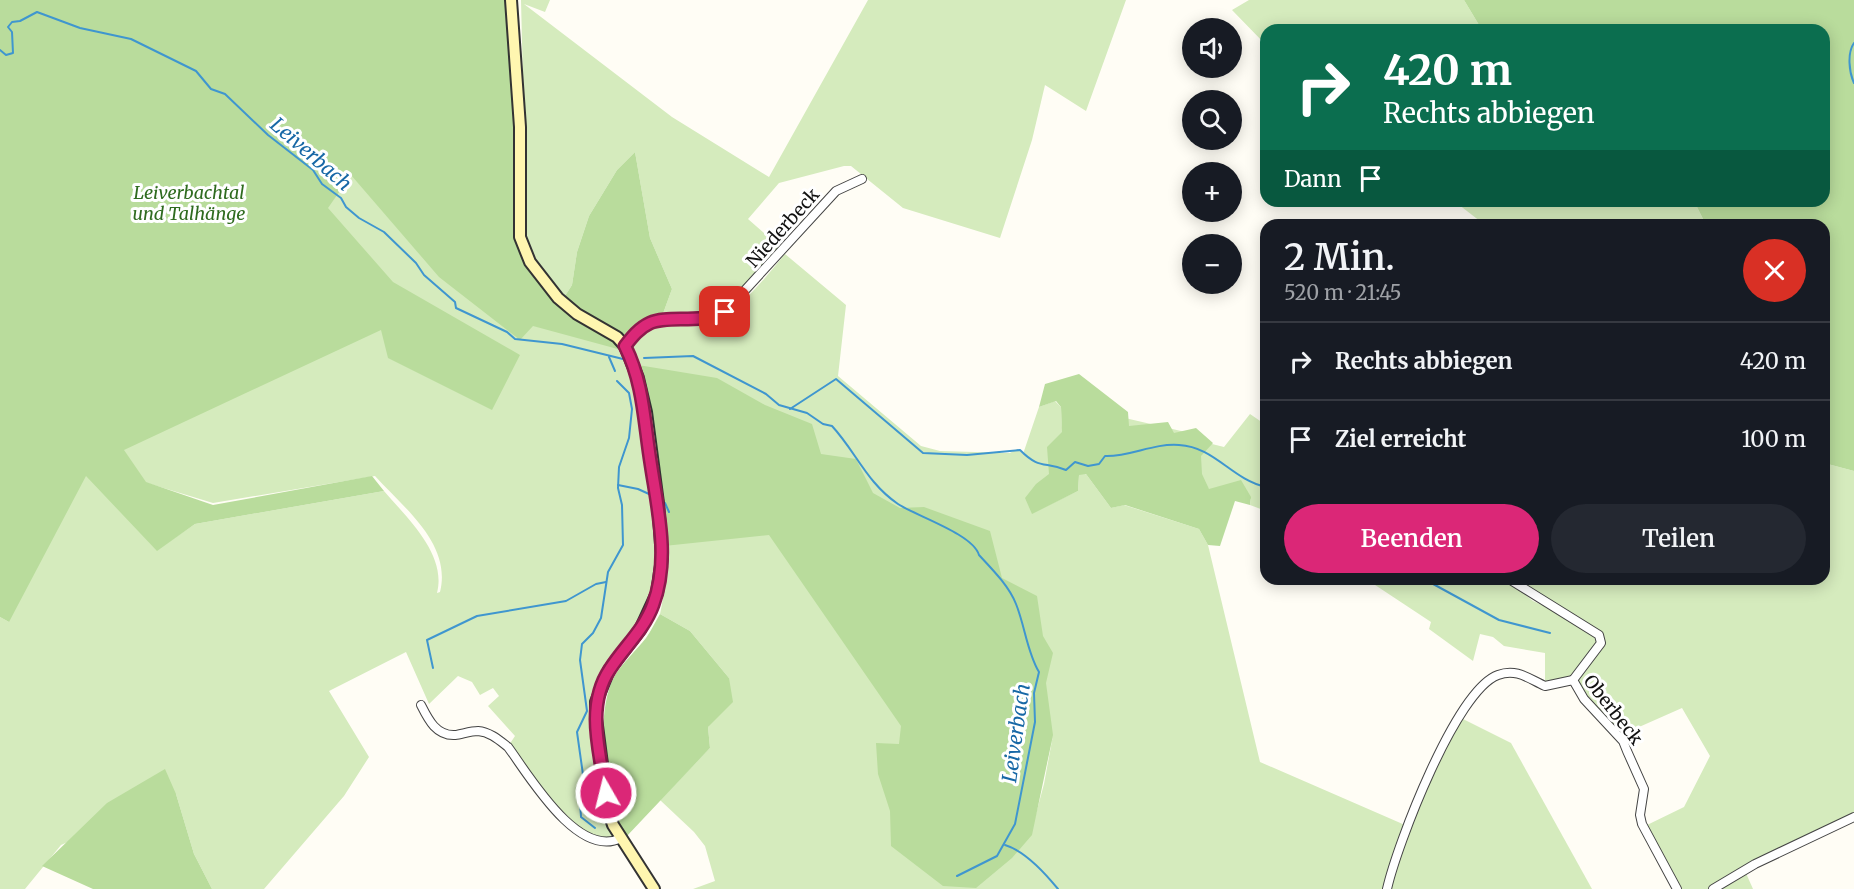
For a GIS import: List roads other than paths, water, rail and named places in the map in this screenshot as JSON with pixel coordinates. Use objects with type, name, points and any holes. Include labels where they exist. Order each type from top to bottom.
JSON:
[{"type":"street","points":[[512,0],[521,153],[520,237],[530,262],[558,298],[577,314],[617,337],[625,346],[638,378],[646,412],[662,558],[657,593],[648,617],[609,670],[596,702],[597,730],[608,810],[621,838],[654,889]]},
{"type":"street","name":"Niederbeck","points":[[625,346],[638,331],[652,322],[700,320],[714,317],[733,306],[836,191],[862,179]]},
{"type":"street","points":[[1519,585],[1599,635],[1601,643],[1574,680]]},
{"type":"street","name":"Oberbeck","points":[[1387,889],[1406,826],[1458,716],[1484,683],[1499,674],[1510,672],[1527,675],[1545,686],[1574,680],[1584,699],[1623,741],[1644,789],[1640,815],[1642,824],[1677,889]]},
{"type":"street","points":[[422,705],[429,723],[442,733],[453,735],[478,731],[502,742],[562,820],[579,833],[609,840],[621,838]]},
{"type":"street","points":[[1713,889],[1761,861],[1854,817]]},
{"type":"waterway","name":"Leiverbach","points":[[0,50],[6,55],[13,53],[12,32],[8,27],[12,22],[20,21],[37,12],[80,28],[131,39],[196,71],[211,89],[225,94],[268,135],[313,170],[322,184],[341,198],[346,207],[359,218],[384,232],[416,263],[424,275],[455,302],[456,308],[507,332],[515,339],[562,344],[623,359]]},
{"type":"waterway","points":[[1854,43],[1850,52],[1851,74],[1854,83]]},
{"type":"waterway","name":"Leiverbach","points":[[644,358],[693,356],[766,394],[779,405],[807,413],[823,424],[832,426],[887,496],[906,509],[943,526],[975,547],[1009,591],[1016,604],[1039,672],[1034,693],[1035,722],[1015,824],[997,856],[957,876]]},
{"type":"waterway","points":[[609,357],[615,371]]},
{"type":"waterway","points":[[790,409],[836,379],[923,453],[967,455],[1020,450],[1038,463],[1066,470],[1075,462],[1088,466],[1099,464],[1105,456],[1160,446],[1179,445],[1203,451],[1243,477],[1260,485]]},
{"type":"waterway","points":[[595,828],[581,817],[580,801],[586,796],[577,732],[587,711],[580,660],[582,644],[593,633],[601,618],[608,572],[623,545],[622,505],[618,488],[619,467],[629,438],[632,409],[629,393],[617,381]]},
{"type":"waterway","points":[[618,485],[649,494]]},
{"type":"waterway","points":[[665,503],[669,512]]},
{"type":"waterway","points":[[433,668],[427,640],[477,616],[566,601],[596,584],[606,582]]},
{"type":"waterway","points":[[1435,585],[1499,620],[1550,633]]},
{"type":"waterway","points":[[1005,845],[1027,857],[1058,889]]},
{"type":"park label","name":"Leiverbachtal und Talhänge","points":[[189,203]]}]
